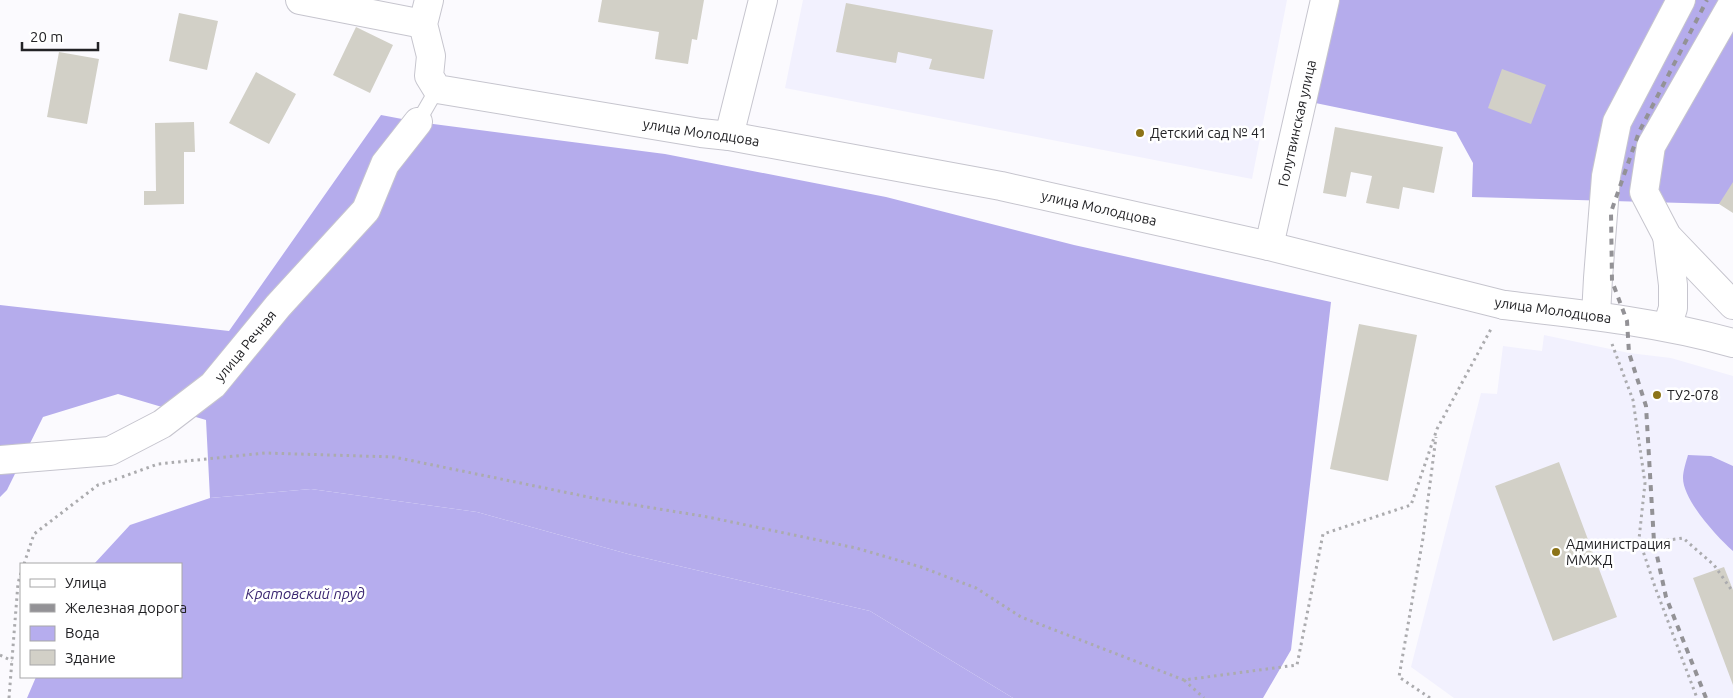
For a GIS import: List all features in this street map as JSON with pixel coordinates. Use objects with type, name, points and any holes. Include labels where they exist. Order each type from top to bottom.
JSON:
[{"type":"street","points":[[300,0],[426,12],[431,56],[429,76],[449,92]]},
{"type":"street","points":[[729,136],[763,0]]},
{"type":"street","name":"Голутвинская улица","points":[[1269,246],[1325,0]]},
{"type":"street","points":[[1604,317],[1598,278],[1606,176],[1616,122],[1681,0]]},
{"type":"street","points":[[1733,3],[1651,146],[1644,192],[1667,236],[1733,305]]},
{"type":"street","name":"улица Молодцова","points":[[449,92],[729,136],[1001,186],[1269,246],[1504,305],[1667,327],[1695,332],[1733,343]]},
{"type":"street","name":"улица Речная","points":[[0,460],[110,451],[162,424],[213,385],[278,306],[366,210],[385,164],[418,122]]},
{"type":"street","points":[[1667,236],[1673,285],[1673,308],[1667,327]]},
{"type":"lane","points":[[418,122],[449,92]]},
{"type":"path","points":[[1184,680],[1297,665],[1323,534],[1411,505],[1437,429],[1504,305]]},
{"type":"path","points":[[1604,317],[1612,345],[1633,400],[1645,483],[1639,539],[1697,698]]},
{"type":"path","points":[[1430,698],[1399,677],[1423,538],[1437,429]]},
{"type":"path","points":[[24,563],[34,534],[98,485],[158,464],[265,453],[394,457],[598,499],[708,517],[865,551],[921,567],[976,588],[1021,617],[1184,680],[1204,698]]},
{"type":"path","points":[[1642,548],[1654,542],[1683,538],[1714,565],[1733,592]]},
{"type":"path","points":[[9,698],[20,576]]},
{"type":"path","points":[[0,655],[12,661]]},
{"type":"shaded area","name":"Детский сад № 41","points":[[803,0],[1287,0],[1252,179],[785,88]]},
{"type":"shaded area","points":[[1315,0],[1733,0],[1733,198],[1719,204],[1472,197],[1473,163],[1456,132],[1296,99]]},
{"type":"shaded area","points":[[381,115],[418,122],[665,154],[886,197],[1074,245],[1331,302],[1291,650],[1263,698],[1013,698],[870,611],[628,554],[477,512],[311,489],[210,498],[206,420],[118,394],[43,417],[7,490],[0,497],[0,305],[229,331]]},
{"type":"shaded area","points":[[1544,335],[1629,353],[1671,358],[1733,376],[1733,698],[1454,698],[1411,667],[1481,393],[1497,394],[1503,346],[1542,351]]},
{"type":"shaded area","points":[[1688,455],[1711,456],[1733,466],[1733,551],[1702,518],[1684,487],[1684,469]]},
{"type":"water","name":"Кратовский пруд","points":[[311,489],[477,512],[628,554],[870,611],[1013,698],[27,698],[36,678],[182,678],[182,563],[95,563],[130,525],[210,498]]},
{"type":"building","points":[[602,0],[704,0],[697,40],[692,39],[688,64],[655,59],[659,32],[598,22]]},
{"type":"building","points":[[846,3],[993,30],[984,79],[929,69],[932,59],[898,52],[896,63],[836,52]]},
{"type":"building","points":[[179,13],[218,21],[207,70],[169,61]]},
{"type":"building","points":[[356,27],[393,45],[370,93],[333,75]]},
{"type":"building","points":[[59,52],[99,59],[87,124],[47,117]]},
{"type":"building","points":[[1502,69],[1546,85],[1531,124],[1488,108]]},
{"type":"building","points":[[256,72],[296,94],[269,144],[229,123]]},
{"type":"building","points":[[194,122],[195,152],[184,152],[184,204],[144,205],[144,191],[156,191],[155,123]]},
{"type":"building","points":[[1335,127],[1443,147],[1434,193],[1403,187],[1399,209],[1366,203],[1372,176],[1351,172],[1346,197],[1323,193]]},
{"type":"building","points":[[1733,182],[1733,213],[1719,204]]},
{"type":"building","points":[[1359,324],[1417,335],[1388,481],[1330,469]]},
{"type":"building","name":"Администрация ММЖД","points":[[1559,462],[1617,617],[1553,641],[1495,486]]},
{"type":"building","points":[[1724,567],[1733,590],[1733,685],[1693,578]]},
{"type":"railway","points":[[1706,698],[1666,597],[1654,542],[1646,406],[1629,353],[1627,321],[1612,281],[1611,212],[1639,132],[1707,0]]},
{"type":"place","name":"Детский сад № 41","points":[[1140,133]]},
{"type":"place","name":"ТУ2-078","points":[[1657,395]]},
{"type":"place","name":"Администрация ММЖД","points":[[1556,552]]}]
